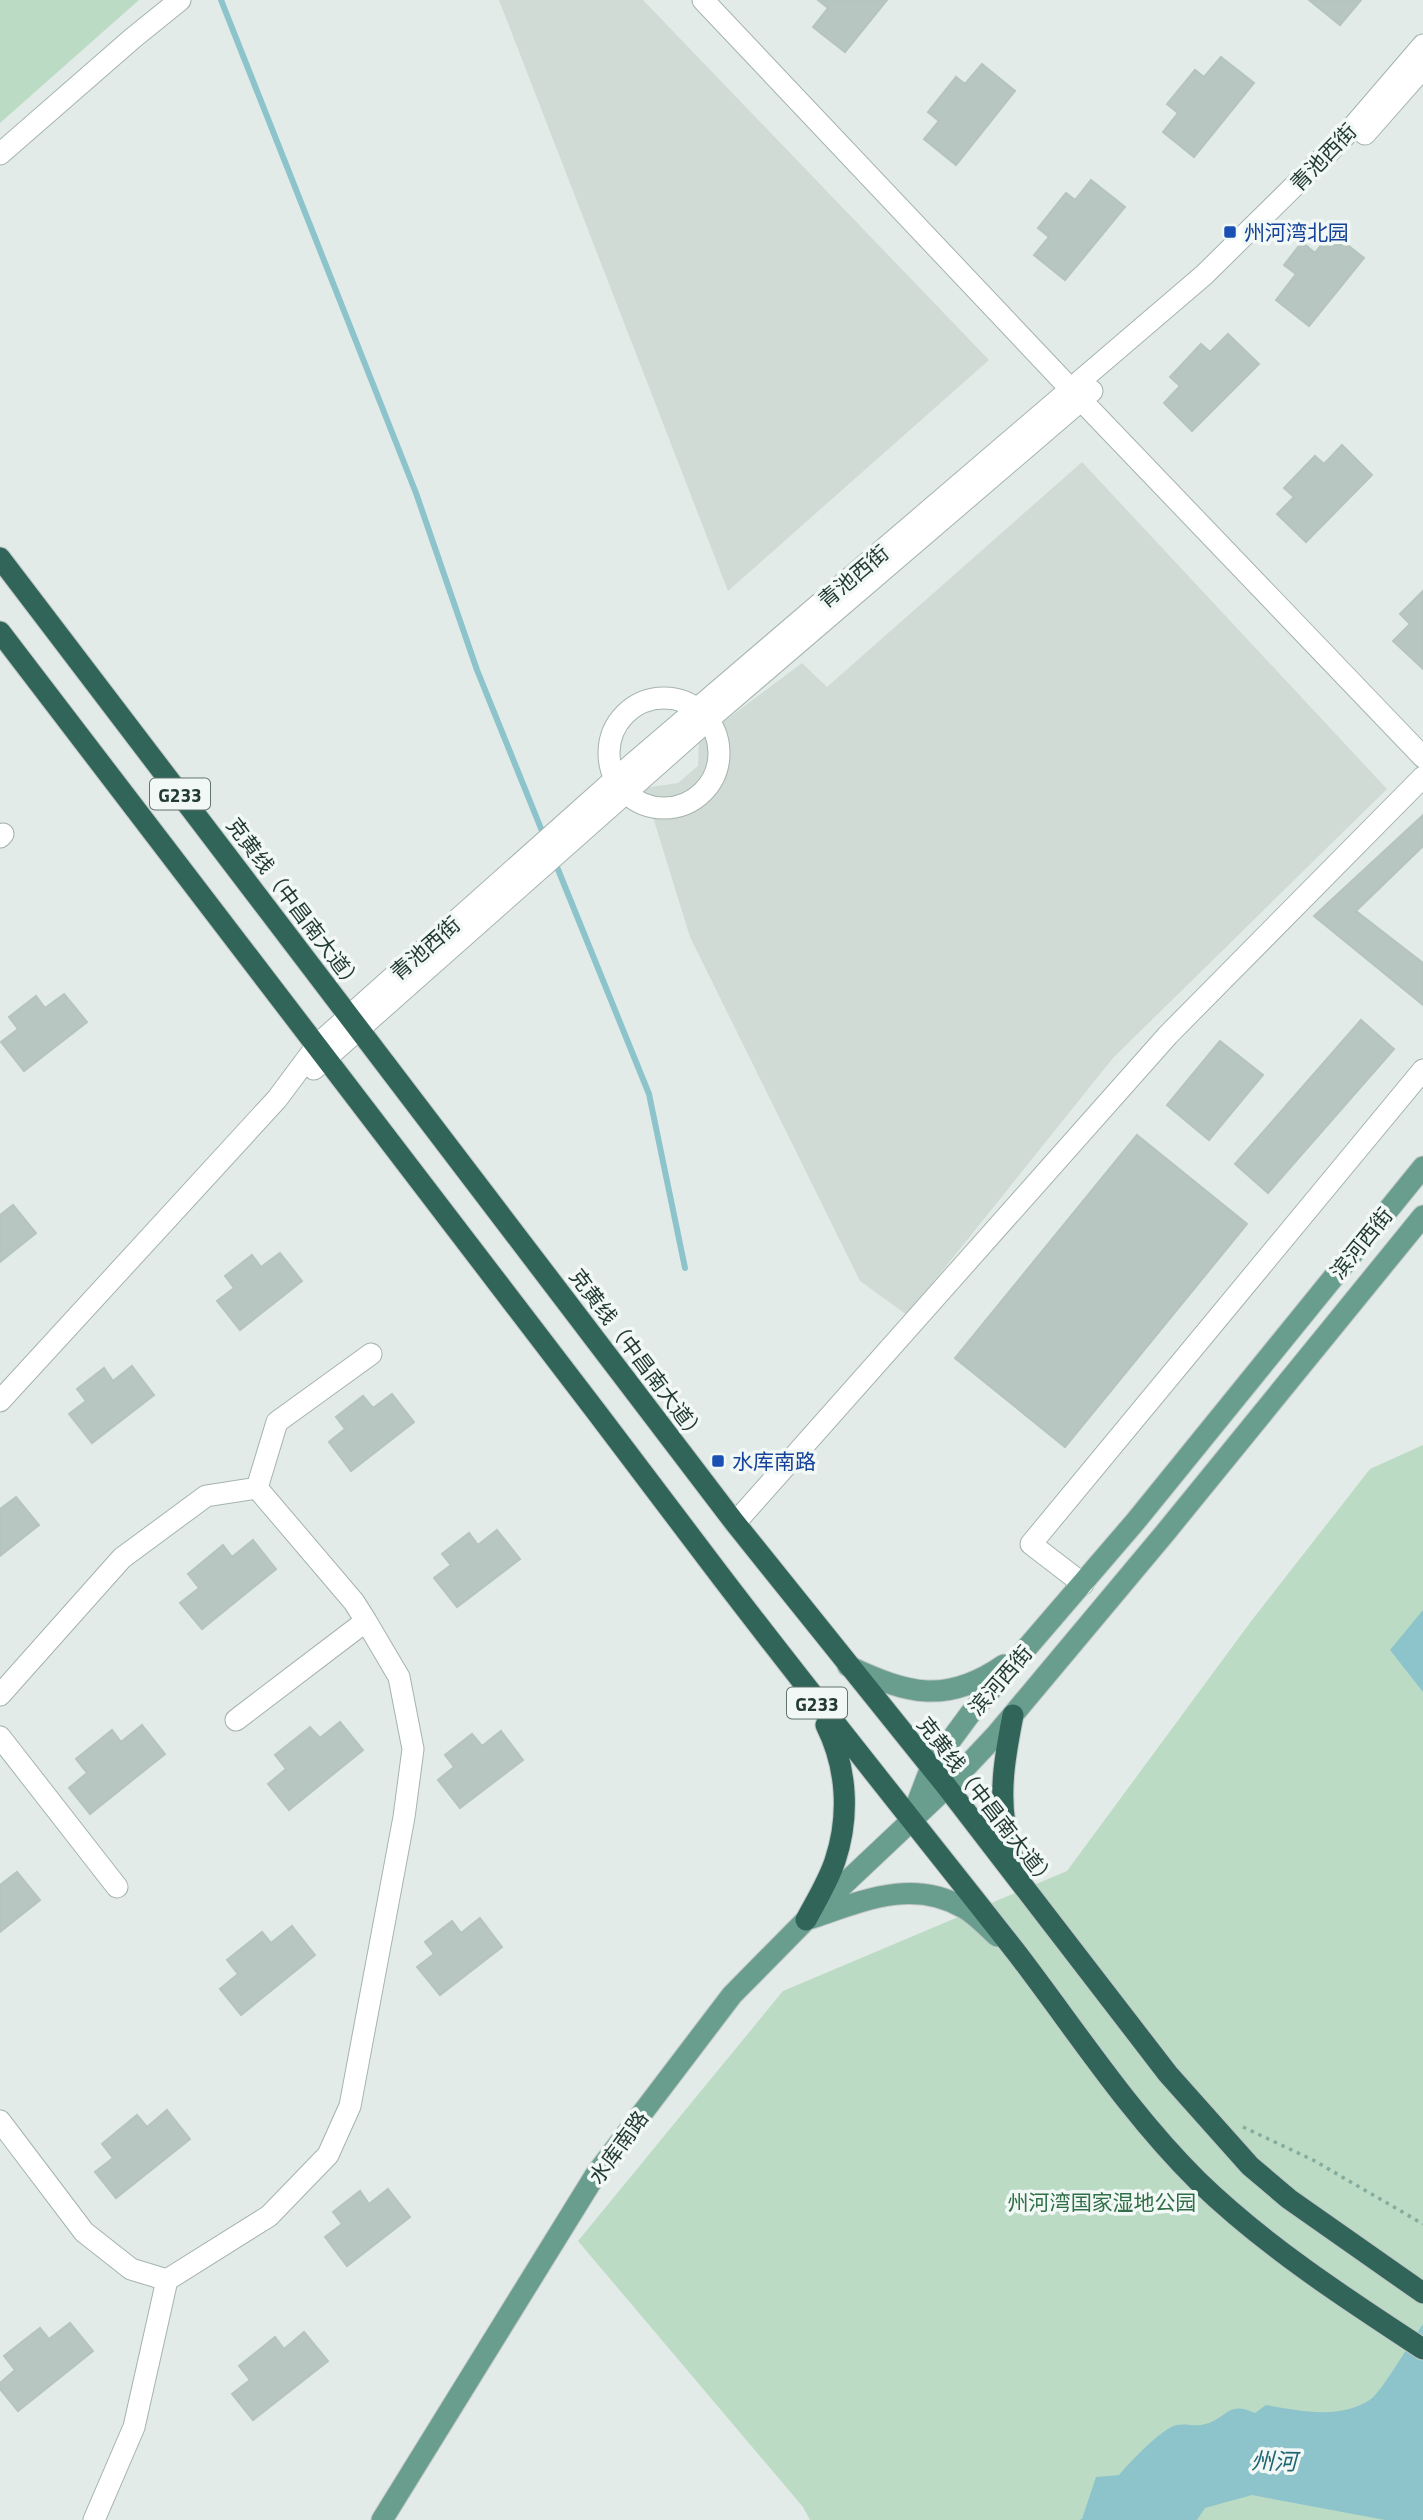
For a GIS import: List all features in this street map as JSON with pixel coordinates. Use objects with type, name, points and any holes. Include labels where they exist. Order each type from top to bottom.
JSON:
[{"type":"highway","name":"克黄线（中昌南大道）","points":[[0,558],[735,1523],[947,1787],[1168,2074],[1250,2166],[1289,2199],[1423,2293]]},
{"type":"highway","name":"G233","points":[[0,632],[323,1051],[811,1695],[911,1819],[1160,2141],[1246,2224],[1423,2349]]},
{"type":"highway","points":[[806,1920],[835,1862],[845,1816],[839,1760],[831,1735],[811,1695]]},
{"type":"highway","points":[[1013,1715],[1005,1757],[1003,1801],[1005,1824],[1018,1881]]},
{"type":"main road","name":"滨河西街","points":[[911,1819],[931,1768],[970,1714],[1083,1584],[1423,1167]]},
{"type":"main road","name":"滨河西街","points":[[911,1819],[947,1787],[1013,1715],[1423,1216]]},
{"type":"main road","points":[[848,1667],[898,1687],[946,1691],[968,1686],[988,1676],[1026,1650]]},
{"type":"main road","name":"水库南路","points":[[382,2520],[597,2174],[732,1995],[911,1819]]},
{"type":"main road","points":[[806,1920],[875,1897],[898,1892],[923,1893],[965,1908],[1015,1952]]},
{"type":"street","points":[[703,0],[1423,757]]},
{"type":"street","points":[[0,154],[173,6]]},
{"type":"street","name":"青池西街","points":[[1076,395],[1251,230],[1344,137],[1423,45]]},
{"type":"street","name":"青池西街","points":[[0,1401],[323,1051],[703,714],[1076,395],[1242,258],[1341,161],[1423,68]]},
{"type":"street","points":[[670,698],[688,703],[703,714],[714,727],[720,745],[719,762],[713,780],[702,794],[687,804],[652,808],[635,801],[620,786],[609,755],[611,736],[620,719],[634,707],[651,699],[670,698]]},
{"type":"street","points":[[735,1523],[1168,1035],[1423,776]]},
{"type":"street","points":[[1083,1584],[1031,1544],[1423,1070]]},
{"type":"street","points":[[257,1488],[277,1422],[371,1354]]},
{"type":"street","points":[[94,2520],[134,2427],[167,2280],[269,2216],[328,2155],[350,2106],[404,1817],[413,1749],[400,1677],[354,1602],[257,1488]]},
{"type":"street","points":[[0,1695],[122,1558],[206,1496],[257,1488]]},
{"type":"street","points":[[236,1720],[366,1621]]},
{"type":"street","points":[[0,1737],[117,1887]]},
{"type":"street","points":[[0,2121],[84,2232],[131,2269],[167,2280]]},
{"type":"path","points":[[1234,2124],[1313,2160],[1423,2224]]},
{"type":"shaded area","points":[[499,0],[643,0],[989,360],[728,591]]},
{"type":"shaded area","points":[[1082,462],[1387,789],[1113,1058],[907,1315],[860,1281],[690,937],[644,788],[678,783],[698,766],[699,740],[802,663],[827,687]]},
{"type":"green space","points":[[0,0],[139,0],[0,123]]},
{"type":"green space","name":"州河湾国家湿地公园","points":[[1423,1445],[1423,2520],[810,2520],[803,2507],[578,2241],[783,1991],[1067,1871],[1252,1620],[1370,1469]]},
{"type":"water","points":[[1423,1610],[1423,1692],[1390,1650]]},
{"type":"water","name":"州河","points":[[1423,2324],[1423,2520],[1385,2520],[1252,2495],[1205,2508],[1197,2520],[1079,2520],[1082,2519],[1096,2477],[1119,2475],[1146,2446],[1171,2427],[1205,2424],[1239,2408],[1255,2413],[1266,2405],[1334,2412],[1359,2406],[1376,2394]]},
{"type":"building","points":[[818,0],[887,0],[845,52],[813,27],[828,8]]},
{"type":"building","points":[[1309,0],[1361,0],[1340,25]]},
{"type":"building","points":[[1221,57],[1254,83],[1194,157],[1163,132],[1178,113],[1167,104],[1195,70],[1204,77]]},
{"type":"building","points":[[982,64],[1015,91],[956,165],[924,139],[939,121],[928,112],[956,77],[965,84]]},
{"type":"building","points":[[1091,180],[1125,207],[1065,280],[1034,255],[1049,237],[1038,228],[1066,193],[1075,200]]},
{"type":"building","points":[[1331,232],[1364,258],[1309,326],[1276,300],[1296,274],[1284,265],[1302,242],[1315,253]]},
{"type":"building","points":[[1228,334],[1259,364],[1192,431],[1164,403],[1180,386],[1170,377],[1201,344],[1210,352]]},
{"type":"building","points":[[1342,445],[1372,475],[1306,542],[1277,514],[1294,497],[1284,488],[1315,456],[1324,464]]},
{"type":"building","points":[[1423,591],[1423,669],[1393,641],[1410,624],[1400,614]]},
{"type":"building","points":[[1423,815],[1423,846],[1356,911],[1423,963],[1423,1005],[1314,916]]},
{"type":"building","points":[[64,994],[87,1022],[24,1071],[1,1042],[18,1029],[9,1017],[36,996],[45,1008]]},
{"type":"building","points":[[1361,1020],[1394,1049],[1268,1193],[1235,1164]]},
{"type":"building","points":[[1220,1041],[1263,1075],[1209,1140],[1167,1105]]},
{"type":"building","points":[[1137,1135],[1247,1224],[1065,1447],[955,1358]]},
{"type":"building","points":[[13,1205],[36,1233],[0,1262],[0,1215]]},
{"type":"building","points":[[280,1253],[302,1281],[240,1330],[217,1301],[234,1288],[225,1276],[252,1255],[261,1267]]},
{"type":"building","points":[[132,1366],[154,1395],[92,1443],[69,1414],[86,1401],[77,1389],[104,1368],[113,1381]]},
{"type":"building","points":[[392,1394],[414,1422],[351,1471],[329,1442],[345,1429],[336,1417],[363,1396],[373,1408]]},
{"type":"building","points":[[16,1497],[39,1525],[0,1556],[0,1509]]},
{"type":"building","points":[[497,1530],[520,1559],[457,1607],[434,1578],[451,1565],[442,1554],[469,1533],[478,1545]]},
{"type":"building","points":[[253,1540],[276,1569],[202,1629],[180,1603],[199,1588],[188,1574],[223,1545],[232,1557]]},
{"type":"building","points":[[340,1722],[363,1750],[289,1810],[268,1784],[286,1769],[275,1755],[310,1727],[320,1738]]},
{"type":"building","points":[[142,1725],[165,1754],[90,1814],[69,1788],[87,1773],[76,1759],[112,1730],[121,1742]]},
{"type":"building","points":[[501,1731],[523,1760],[460,1808],[438,1780],[454,1767],[445,1755],[472,1734],[482,1746]]},
{"type":"building","points":[[17,1872],[40,1900],[0,1932],[0,1885]]},
{"type":"building","points":[[480,1918],[502,1947],[440,1995],[417,1967],[434,1954],[425,1942],[452,1921],[461,1933]]},
{"type":"building","points":[[292,1926],[315,1955],[241,2015],[220,1989],[238,1974],[227,1960],[262,1932],[271,1943]]},
{"type":"building","points":[[167,2110],[190,2139],[116,2198],[95,2172],[113,2158],[102,2144],[137,2115],[147,2127]]},
{"type":"building","points":[[388,2189],[410,2217],[347,2266],[325,2237],[342,2224],[333,2212],[360,2191],[369,2204]]},
{"type":"building","points":[[70,2323],[93,2351],[18,2411],[0,2389],[0,2383],[15,2370],[4,2356],[40,2328],[49,2339]]},
{"type":"building","points":[[304,2332],[328,2361],[253,2420],[232,2394],[250,2380],[239,2366],[275,2337],[284,2349]]},
{"type":"waterway","points":[[221,0],[416,493],[477,670],[544,836]]},
{"type":"waterway","points":[[555,862],[649,1094],[685,1268]]},
{"type":"place","name":"州河湾北园","points":[[1230,232]]},
{"type":"place","name":"水库南路","points":[[718,1461]]}]
